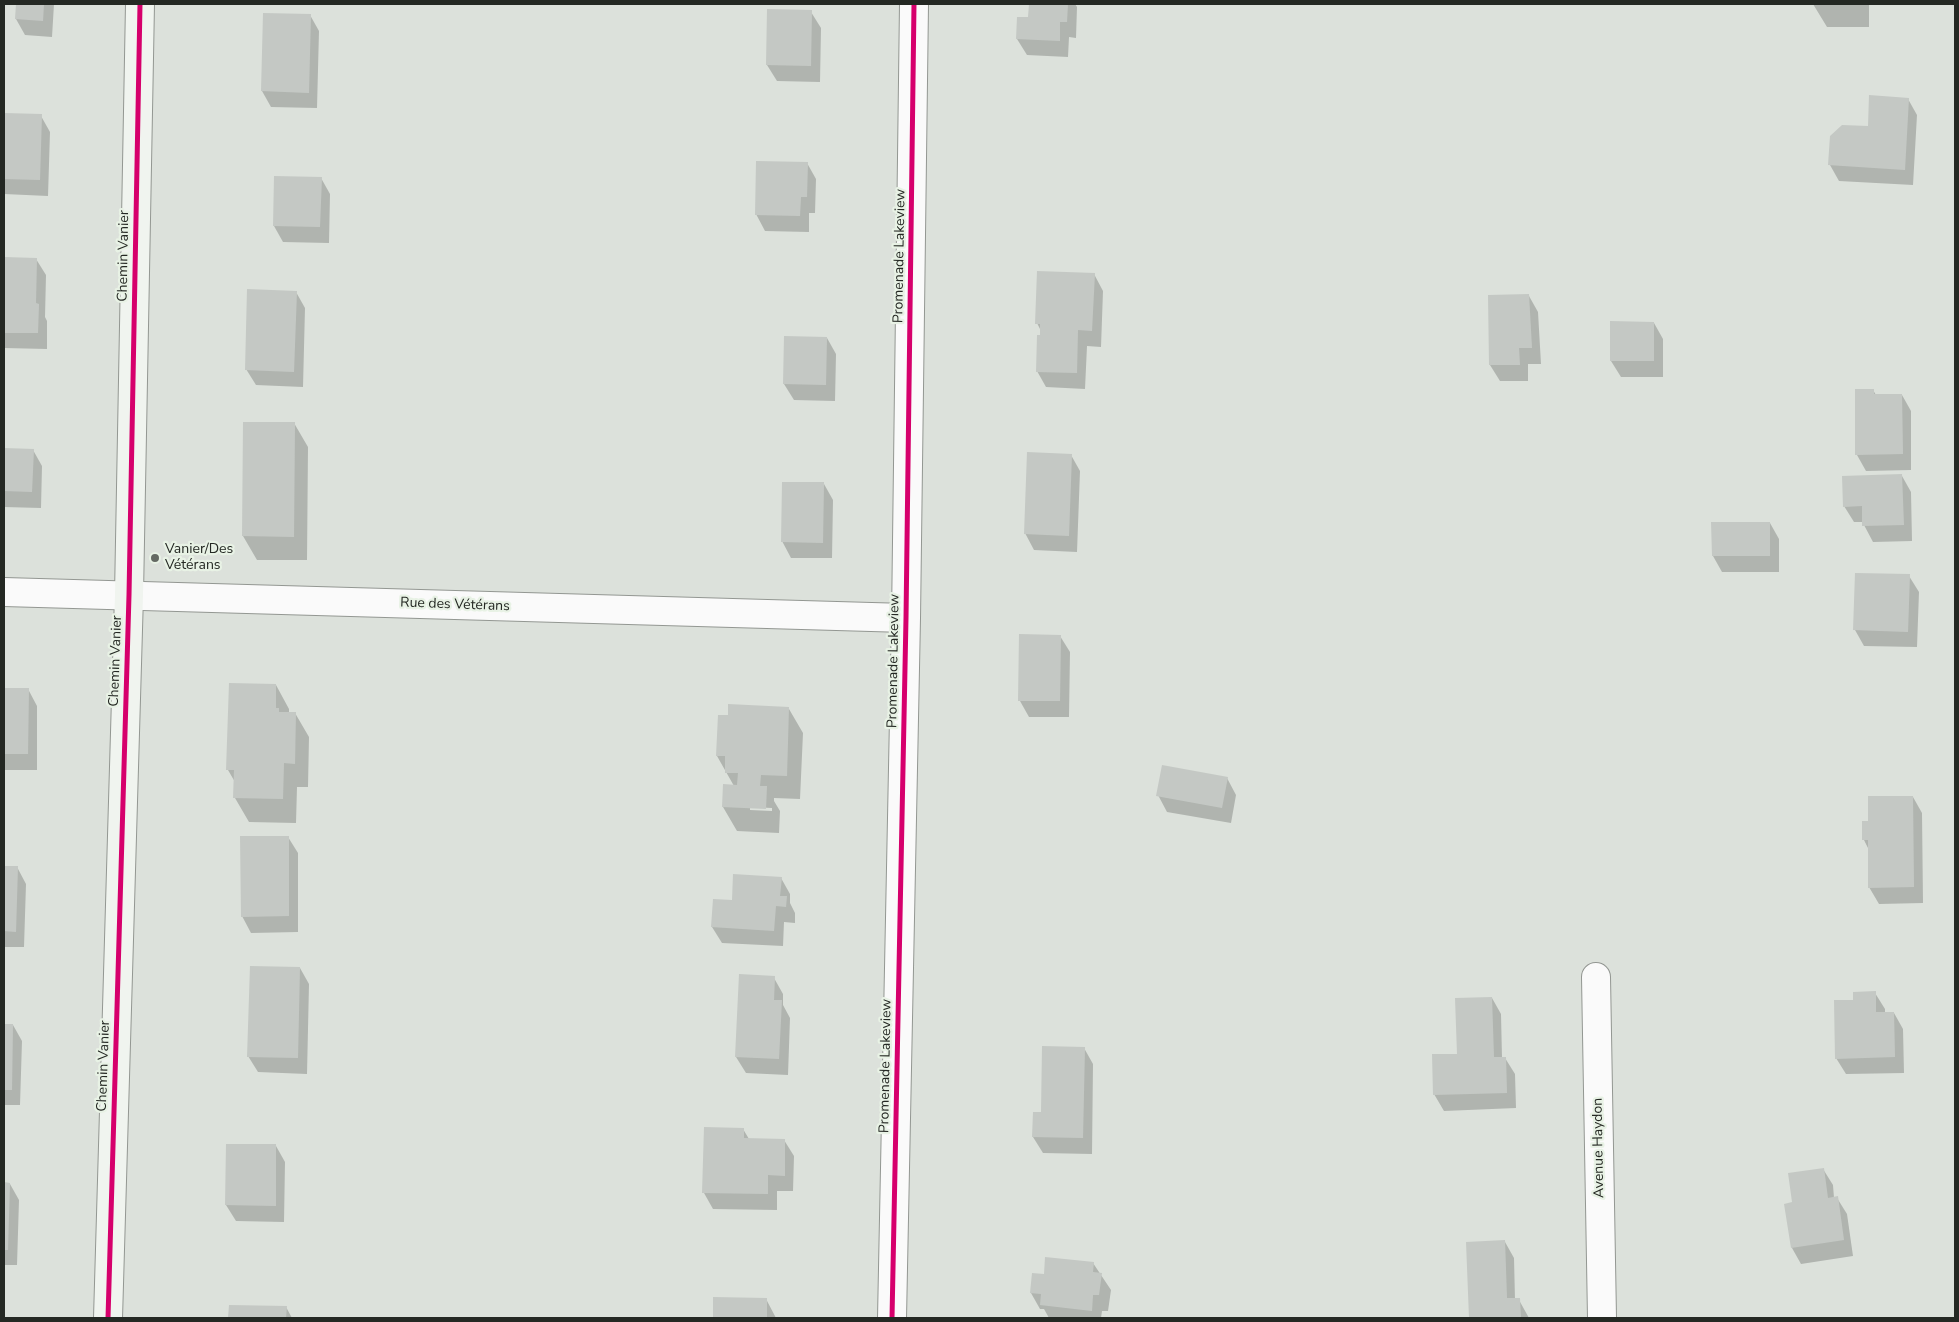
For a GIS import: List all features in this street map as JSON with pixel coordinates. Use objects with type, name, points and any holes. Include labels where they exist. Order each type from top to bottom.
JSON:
[{"type":"street","name":"Chemin Vanier","points":[[108,1318],[129,595],[140,4]]},
{"type":"street","name":"Promenade Lakeview","points":[[892,1318],[906,618],[914,4]]},
{"type":"street","name":"Rue des Vétérans","points":[[4,592],[906,618]]},
{"type":"street","name":"Avenue Haydon","points":[[1596,977],[1602,1318]]},
{"type":"building","points":[[16,4],[44,4],[43,21],[15,19]]},
{"type":"building","points":[[1029,4],[1068,4],[1067,22],[1060,22],[1060,41],[1016,39],[1017,17],[1028,17]]},
{"type":"building","points":[[767,9],[812,10],[811,66],[766,65]]},
{"type":"building","points":[[263,13],[311,14],[309,93],[261,91]]},
{"type":"building","points":[[1869,95],[1909,98],[1905,170],[1828,165],[1830,136],[1842,125],[1868,126]]},
{"type":"building","points":[[4,113],[42,114],[40,180],[4,179]]},
{"type":"building","points":[[756,161],[808,162],[807,197],[801,197],[800,216],[755,215]]},
{"type":"building","points":[[274,176],[322,177],[320,227],[273,226]]},
{"type":"building","points":[[4,257],[37,258],[36,303],[39,304],[38,333],[4,333]]},
{"type":"building","points":[[1037,271],[1095,273],[1092,331],[1078,330],[1077,373],[1036,372],[1037,335],[1040,335],[1040,324],[1035,324]]},
{"type":"building","points":[[247,289],[297,291],[294,372],[245,370]]},
{"type":"building","points":[[1529,294],[1532,348],[1519,348],[1520,365],[1489,365],[1488,295]]},
{"type":"building","points":[[1610,321],[1654,322],[1654,361],[1610,361]]},
{"type":"building","points":[[784,336],[827,337],[826,385],[783,384]]},
{"type":"building","points":[[1855,389],[1874,389],[1874,394],[1902,394],[1903,454],[1855,455]]},
{"type":"building","points":[[243,422],[295,422],[294,537],[242,536]]},
{"type":"building","points":[[4,448],[34,449],[32,492],[4,491]]},
{"type":"building","points":[[1027,452],[1072,454],[1069,536],[1024,534]]},
{"type":"building","points":[[1902,474],[1904,525],[1862,526],[1862,506],[1843,507],[1842,476]]},
{"type":"building","points":[[782,482],[824,482],[823,543],[781,542]]},
{"type":"building","points":[[1711,522],[1770,522],[1770,556],[1712,556]]},
{"type":"building","points":[[1855,573],[1910,574],[1908,632],[1853,630]]},
{"type":"building","points":[[1019,634],[1061,635],[1060,701],[1018,701]]},
{"type":"building","points":[[229,683],[276,684],[276,708],[279,708],[279,712],[296,712],[295,764],[284,763],[283,799],[233,798],[234,770],[226,770]]},
{"type":"building","points":[[4,688],[29,688],[28,754],[4,754]]},
{"type":"building","points":[[728,704],[789,707],[787,776],[761,775],[760,786],[767,786],[766,809],[722,807],[723,784],[737,785],[738,773],[725,773],[725,756],[716,756],[718,715],[728,715]]},
{"type":"building","points":[[1162,765],[1228,777],[1222,808],[1156,796]]},
{"type":"building","points":[[1868,796],[1913,796],[1914,887],[1868,888],[1868,840],[1862,840],[1862,821],[1868,821]]},
{"type":"building","points":[[240,836],[289,836],[289,916],[241,917]]},
{"type":"building","points":[[4,866],[18,866],[16,932],[4,931]]},
{"type":"building","points":[[733,874],[782,877],[780,896],[787,896],[786,907],[776,906],[774,931],[711,927],[713,899],[732,900]]},
{"type":"building","points":[[250,966],[300,967],[298,1058],[247,1057]]},
{"type":"building","points":[[739,974],[775,976],[774,1000],[782,1000],[779,1059],[735,1057]]},
{"type":"building","points":[[1876,991],[1876,1012],[1894,1012],[1895,1057],[1835,1059],[1834,1000],[1853,1000],[1853,992]]},
{"type":"building","points":[[1492,997],[1494,1057],[1506,1057],[1507,1093],[1433,1095],[1432,1054],[1457,1054],[1455,998]]},
{"type":"building","points":[[4,1024],[13,1024],[12,1090],[4,1090]]},
{"type":"building","points":[[1042,1046],[1085,1047],[1083,1138],[1032,1137],[1033,1112],[1041,1112]]},
{"type":"building","points":[[704,1127],[744,1128],[744,1138],[785,1139],[785,1176],[768,1175],[768,1194],[702,1193]]},
{"type":"building","points":[[226,1144],[276,1144],[276,1206],[225,1205]]},
{"type":"building","points":[[1824,1168],[1828,1198],[1838,1196],[1844,1240],[1791,1248],[1784,1204],[1792,1202],[1788,1173]]},
{"type":"building","points":[[4,1182],[10,1183],[8,1250],[4,1250]]},
{"type":"building","points":[[1505,1240],[1507,1298],[1520,1298],[1521,1318],[1469,1318],[1466,1242]]},
{"type":"building","points":[[1045,1257],[1094,1262],[1093,1272],[1102,1273],[1099,1295],[1093,1295],[1092,1311],[1040,1305],[1041,1294],[1030,1293],[1032,1273],[1044,1274]]},
{"type":"building","points":[[713,1297],[767,1298],[767,1318],[713,1318]]},
{"type":"building","points":[[229,1305],[287,1306],[286,1318],[228,1318]]},
{"type":"cycle path","points":[[108,1318],[129,595],[140,4]]},
{"type":"cycle path","points":[[892,1318],[906,618],[914,4]]},
{"type":"place","name":"Vanier/Des Vétérans","points":[[155,558]]}]
